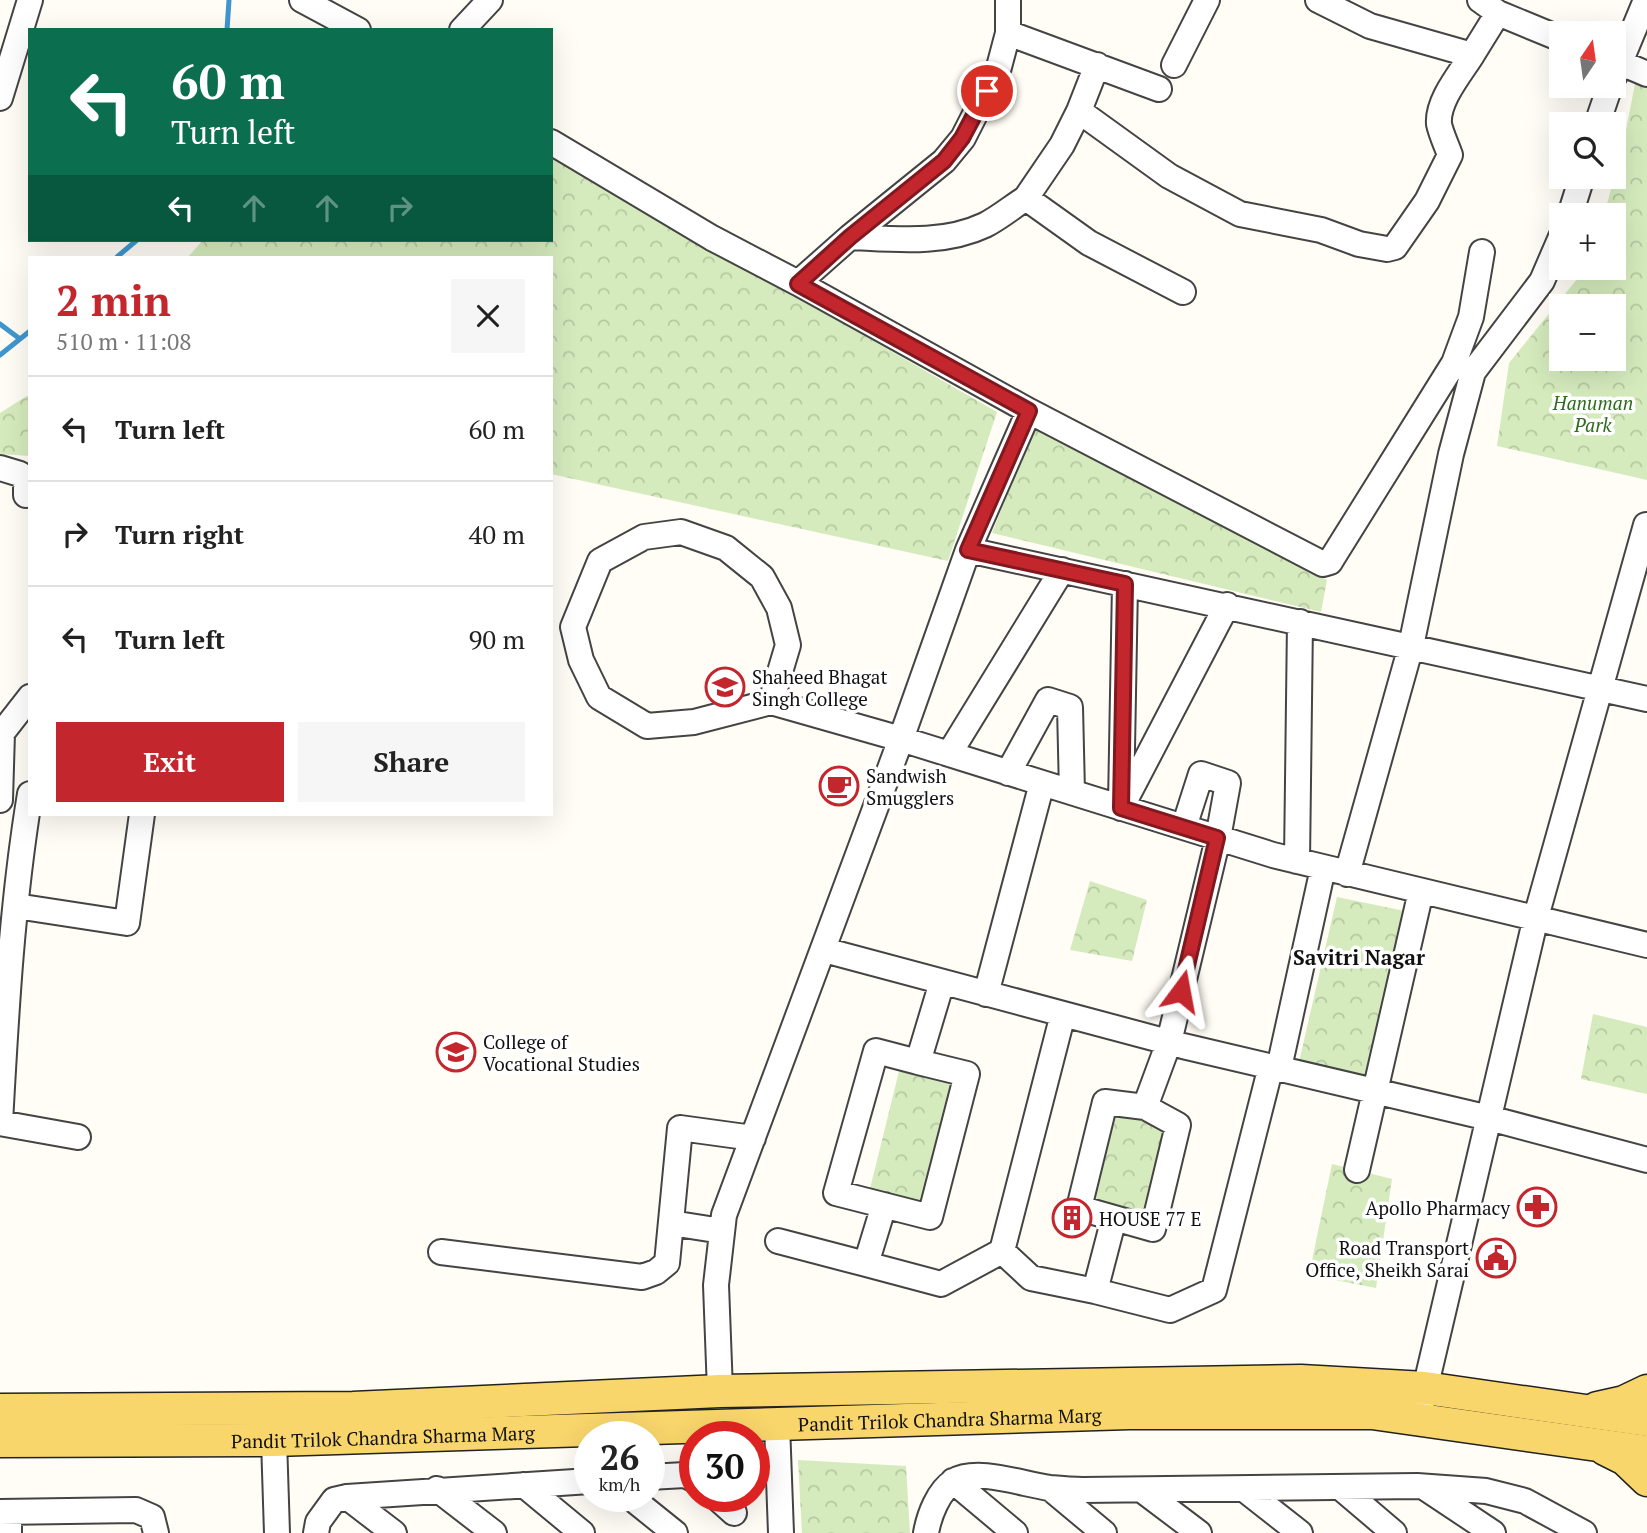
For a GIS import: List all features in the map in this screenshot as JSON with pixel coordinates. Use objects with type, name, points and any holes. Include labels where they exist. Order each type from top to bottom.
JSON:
[{"type":"main road","name":"Pandit Trilok Chandra Sharma Marg","points":[[0,1410],[353,1408],[720,1391],[1301,1381],[1425,1388],[1647,1420]]},
{"type":"main road","points":[[1585,1411],[1624,1402],[1647,1391]]},
{"type":"main road","name":"Pandit Trilok Chandra Sharma Marg","points":[[0,1441],[274,1440],[1143,1413],[1372,1413],[1647,1452]]},
{"type":"main road","points":[[1587,1444],[1614,1452],[1647,1480]]},
{"type":"street","points":[[0,98],[30,0]]},
{"type":"street","points":[[302,0],[354,28]]},
{"type":"street","points":[[464,28],[490,0]]},
{"type":"street","points":[[798,284],[850,237],[944,161],[962,138],[999,67],[1008,33],[1008,0]]},
{"type":"street","points":[[1174,65],[1207,0]]},
{"type":"street","points":[[1318,0],[1370,26],[1472,55]]},
{"type":"street","points":[[1626,43],[1646,0]]},
{"type":"street","points":[[1079,111],[1169,176],[1240,214],[1321,230],[1359,244],[1387,249],[1395,247],[1412,224],[1450,155],[1439,123],[1442,108],[1472,55],[1489,6],[1549,34]]},
{"type":"street","points":[[1008,33],[1159,89]]},
{"type":"street","points":[[850,237],[903,240],[942,238],[984,225],[1026,198],[1062,145],[1097,65]]},
{"type":"street","points":[[1626,69],[1647,74]]},
{"type":"street","points":[[553,143],[712,238],[1029,411],[1323,564],[1334,557],[1464,367],[1542,281],[1549,265]]},
{"type":"street","points":[[1026,198],[1089,243],[1182,292]]},
{"type":"street","points":[[1348,874],[1411,646],[1451,454],[1482,252]]},
{"type":"street","points":[[720,1391],[716,1285],[724,1215],[824,950],[968,550],[1029,411]]},
{"type":"street","points":[[0,468],[20,474],[26,482],[28,496],[0,485]]},
{"type":"street","points":[[1418,1419],[1536,917],[1646,525]]},
{"type":"street","points":[[771,702],[788,645],[779,608],[762,577],[726,548],[681,532],[644,537],[600,561],[573,627],[581,660],[599,697],[647,726],[694,722],[771,702],[901,739],[1297,861],[1647,945]]},
{"type":"street","points":[[968,550],[1647,699]]},
{"type":"street","points":[[949,754],[1062,570]]},
{"type":"street","points":[[1121,808],[1125,584]]},
{"type":"street","points":[[1121,808],[1227,606]]},
{"type":"street","points":[[1297,861],[1300,622]]},
{"type":"street","points":[[0,800],[1,732],[28,699]]},
{"type":"street","points":[[1008,773],[1048,700],[1070,707],[1072,792]]},
{"type":"street","points":[[1145,1107],[1169,1042],[1228,783],[1201,775],[1184,827]]},
{"type":"street","points":[[986,993],[1042,783]]},
{"type":"street","points":[[28,801],[10,862],[16,906],[4,992],[0,1123],[78,1137]]},
{"type":"street","points":[[16,906],[127,923],[142,816]]},
{"type":"street","points":[[1002,1251],[1031,1279],[1095,1291],[1170,1310],[1214,1290],[1275,1067],[1323,867]]},
{"type":"street","points":[[1357,1170],[1421,891]]},
{"type":"street","points":[[824,950],[1169,1042],[1489,1118],[1647,1160]]},
{"type":"street","points":[[918,1062],[942,982]]},
{"type":"street","points":[[778,1241],[941,1284],[1002,1251],[1063,1014]]},
{"type":"street","points":[[876,1051],[918,1062],[967,1074],[930,1217],[836,1193],[876,1051]]},
{"type":"street","points":[[1105,1102],[1145,1107],[1178,1125],[1153,1229],[1079,1208],[1105,1102]]},
{"type":"street","points":[[441,1252],[642,1277],[656,1272],[667,1263],[680,1128],[753,1138]]},
{"type":"street","points":[[866,1264],[884,1205]]},
{"type":"street","points":[[1095,1291],[1114,1218]]},
{"type":"street","points":[[671,1223],[722,1231]]},
{"type":"street","points":[[777,1424],[780,1533]]},
{"type":"street","points":[[274,1440],[277,1533]]},
{"type":"street","points":[[926,1533],[938,1499],[953,1481],[979,1476],[1050,1488],[1142,1490],[1423,1486],[1486,1491],[1525,1501],[1584,1533]]},
{"type":"street","points":[[953,1481],[1015,1533]]},
{"type":"street","points":[[316,1533],[318,1522],[334,1500],[347,1497],[574,1482]]},
{"type":"street","points":[[524,1485],[582,1533]]},
{"type":"street","points":[[1423,1486],[1493,1533]]},
{"type":"street","points":[[1340,1487],[1394,1533]]},
{"type":"street","points":[[1050,1488],[1104,1533]]},
{"type":"street","points":[[437,1489],[494,1533]]},
{"type":"street","points":[[1244,1489],[1300,1533]]},
{"type":"street","points":[[1142,1490],[1199,1533]]},
{"type":"street","points":[[347,1497],[394,1533]]},
{"type":"street","points":[[6,1519],[136,1510],[152,1517],[156,1533]]},
{"type":"street","points":[[649,1512],[675,1533]]},
{"type":"green space","name":"Hanuman Park","points":[[1635,84],[1647,88],[1647,480],[1497,446],[1509,363],[1549,314],[1549,371],[1626,371],[1626,294],[1565,294],[1576,280],[1626,280],[1626,203],[1607,203],[1611,189],[1626,189],[1626,130]]},
{"type":"green space","points":[[553,157],[997,412],[948,561],[553,474],[553,256],[189,256],[201,242],[553,242]]},
{"type":"green space","points":[[28,395],[28,456],[0,454],[0,413]]},
{"type":"green space","points":[[1034,428],[1327,580],[1321,612],[992,533]]},
{"type":"green space","points":[[1090,881],[1147,900],[1132,961],[1070,950]]},
{"type":"green space","points":[[1337,897],[1429,916],[1388,1085],[1299,1062]]},
{"type":"green space","points":[[1593,1014],[1647,1027],[1647,1094],[1581,1079]]},
{"type":"green space","points":[[902,1059],[967,1074],[930,1217],[866,1205]]},
{"type":"green space","points":[[1113,1109],[1178,1125],[1153,1229],[1088,1213]]},
{"type":"green space","points":[[1332,1164],[1392,1179],[1376,1288],[1309,1275]]},
{"type":"green space","points":[[798,1460],[906,1466],[910,1533],[802,1533]]},
{"type":"waterway","points":[[227,28],[229,0]]},
{"type":"waterway","points":[[118,256],[135,242]]},
{"type":"waterway","points":[[0,324],[20,339]]},
{"type":"waterway","points":[[0,355],[28,333]]},
{"type":"place","name":"Shaheed Bhagat Singh College","points":[[725,687]]},
{"type":"place","name":"Sandwish Smugglers","points":[[839,786]]},
{"type":"place","name":"College of Vocational Studies","points":[[456,1052]]},
{"type":"place","name":"Apollo Pharmacy","points":[[1537,1207]]},
{"type":"place","name":"HOUSE 77 E","points":[[1072,1218]]},
{"type":"place","name":"Road Transport Office, Sheikh Sarai","points":[[1496,1258]]},
{"type":"district","name":"Savitri Nagar","points":[[1359,957]]},
{"type":"route","points":[[987,91],[962,138],[944,161],[850,237],[798,284],[1029,411],[968,550],[1125,584],[1121,808],[1217,838],[1181,991]]}]
